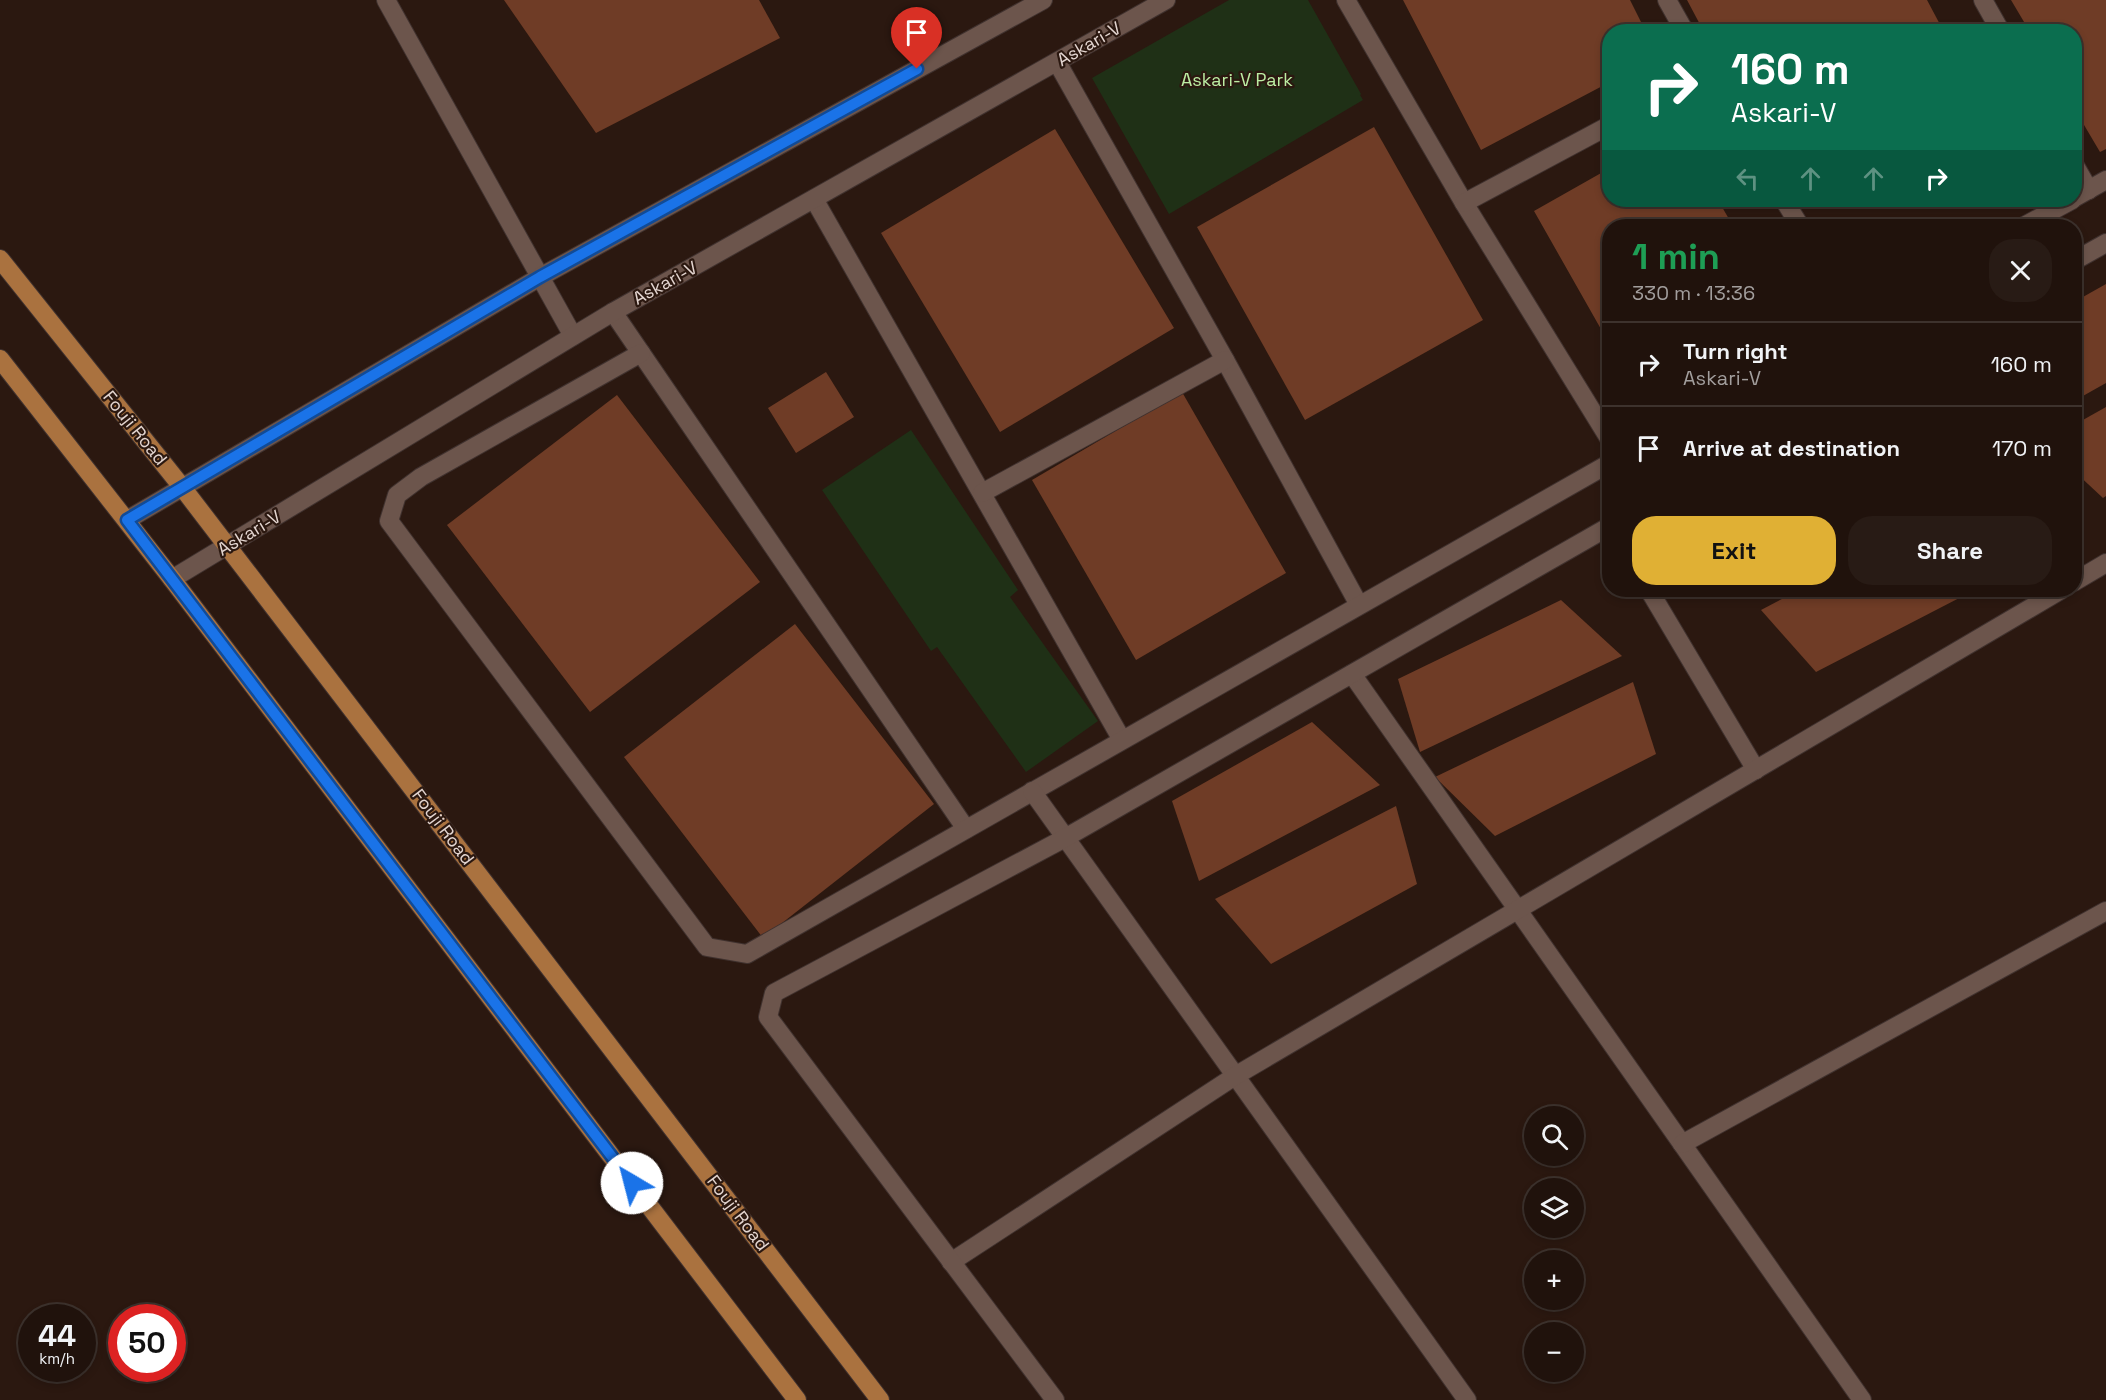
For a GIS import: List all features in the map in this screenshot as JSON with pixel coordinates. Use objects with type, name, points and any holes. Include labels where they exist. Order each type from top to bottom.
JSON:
[{"type":"main road","name":"Fouji Road","points":[[0,259],[228,546],[880,1400]]},
{"type":"main road","points":[[0,359],[127,520],[797,1400]]},
{"type":"street","points":[[386,0],[573,336]]},
{"type":"street","points":[[127,520],[540,277],[1043,0]]},
{"type":"street","name":"Askari-V","points":[[172,579],[613,312],[1166,0]]},
{"type":"street","points":[[1346,0],[1464,203],[1602,427]]},
{"type":"street","points":[[1667,0],[1680,24]]},
{"type":"street","points":[[1983,0],[1996,24]]},
{"type":"street","points":[[1057,62],[1225,360],[1359,605]]},
{"type":"street","points":[[1464,203],[1602,129]]},
{"type":"street","points":[[2082,194],[2106,180]]},
{"type":"street","points":[[814,199],[1122,740]]},
{"type":"street","points":[[2037,219],[2058,207]]},
{"type":"street","points":[[2082,256],[2106,243]]},
{"type":"street","points":[[613,312],[966,829]]},
{"type":"street","points":[[641,352],[421,477],[397,495],[388,521],[707,947],[747,954],[1602,468]]},
{"type":"street","points":[[982,493],[1225,360]]},
{"type":"street","points":[[1055,1400],[768,1017],[774,993],[1065,838],[1602,531]]},
{"type":"street","points":[[2082,577],[2106,563]]},
{"type":"street","points":[[1653,597],[1756,770]]},
{"type":"street","points":[[951,1262],[1235,1076],[2045,597]]},
{"type":"street","points":[[1352,674],[1862,1400]]},
{"type":"street","points":[[1032,791],[1467,1400]]},
{"type":"street","points":[[1682,1144],[2106,911]]},
{"type":"green space","name":"Askari-V Park","points":[[1229,0],[1308,0],[1363,100],[1169,214],[1092,78]]},
{"type":"green space","points":[[911,430],[1018,590],[1010,597],[1098,721],[1026,772],[937,647],[931,651],[822,490]]},
{"type":"building","points":[[504,0],[759,0],[780,38],[596,133]]},
{"type":"building","points":[[1403,0],[1630,0],[1642,24],[1602,24],[1602,86],[1481,150]]},
{"type":"building","points":[[1687,0],[1927,0],[1940,24],[1700,24]]},
{"type":"building","points":[[2011,0],[2106,0],[2106,149],[2100,152],[2082,122],[2082,24],[2025,24]]},
{"type":"building","points":[[1374,127],[1483,320],[1305,420],[1197,227]]},
{"type":"building","points":[[1055,129],[1174,328],[1000,432],[881,233]]},
{"type":"building","points":[[1602,173],[1602,207],[1722,207],[1729,219],[1602,219],[1602,331],[1534,211]]},
{"type":"building","points":[[2106,284],[2106,383],[2082,396],[2082,298]]},
{"type":"building","points":[[826,372],[854,417],[796,453],[768,408]]},
{"type":"building","points":[[1182,392],[1286,573],[1136,660],[1032,480]]},
{"type":"building","points":[[617,395],[760,582],[590,712],[447,525]]},
{"type":"building","points":[[2106,407],[2106,496],[2103,498],[2082,478],[2082,420]]},
{"type":"building","points":[[1786,597],[1961,597],[1816,672],[1761,610]]},
{"type":"building","points":[[1561,600],[1622,656],[1420,752],[1398,679]]},
{"type":"building","points":[[795,624],[934,804],[763,938],[624,757]]},
{"type":"building","points":[[1633,682],[1656,754],[1495,836],[1435,777]]},
{"type":"building","points":[[1312,722],[1380,785],[1199,881],[1172,801]]},
{"type":"building","points":[[1396,806],[1417,884],[1271,964],[1215,899]]},
{"type":"route","points":[[632,1183],[127,520],[540,277],[917,69]]}]
